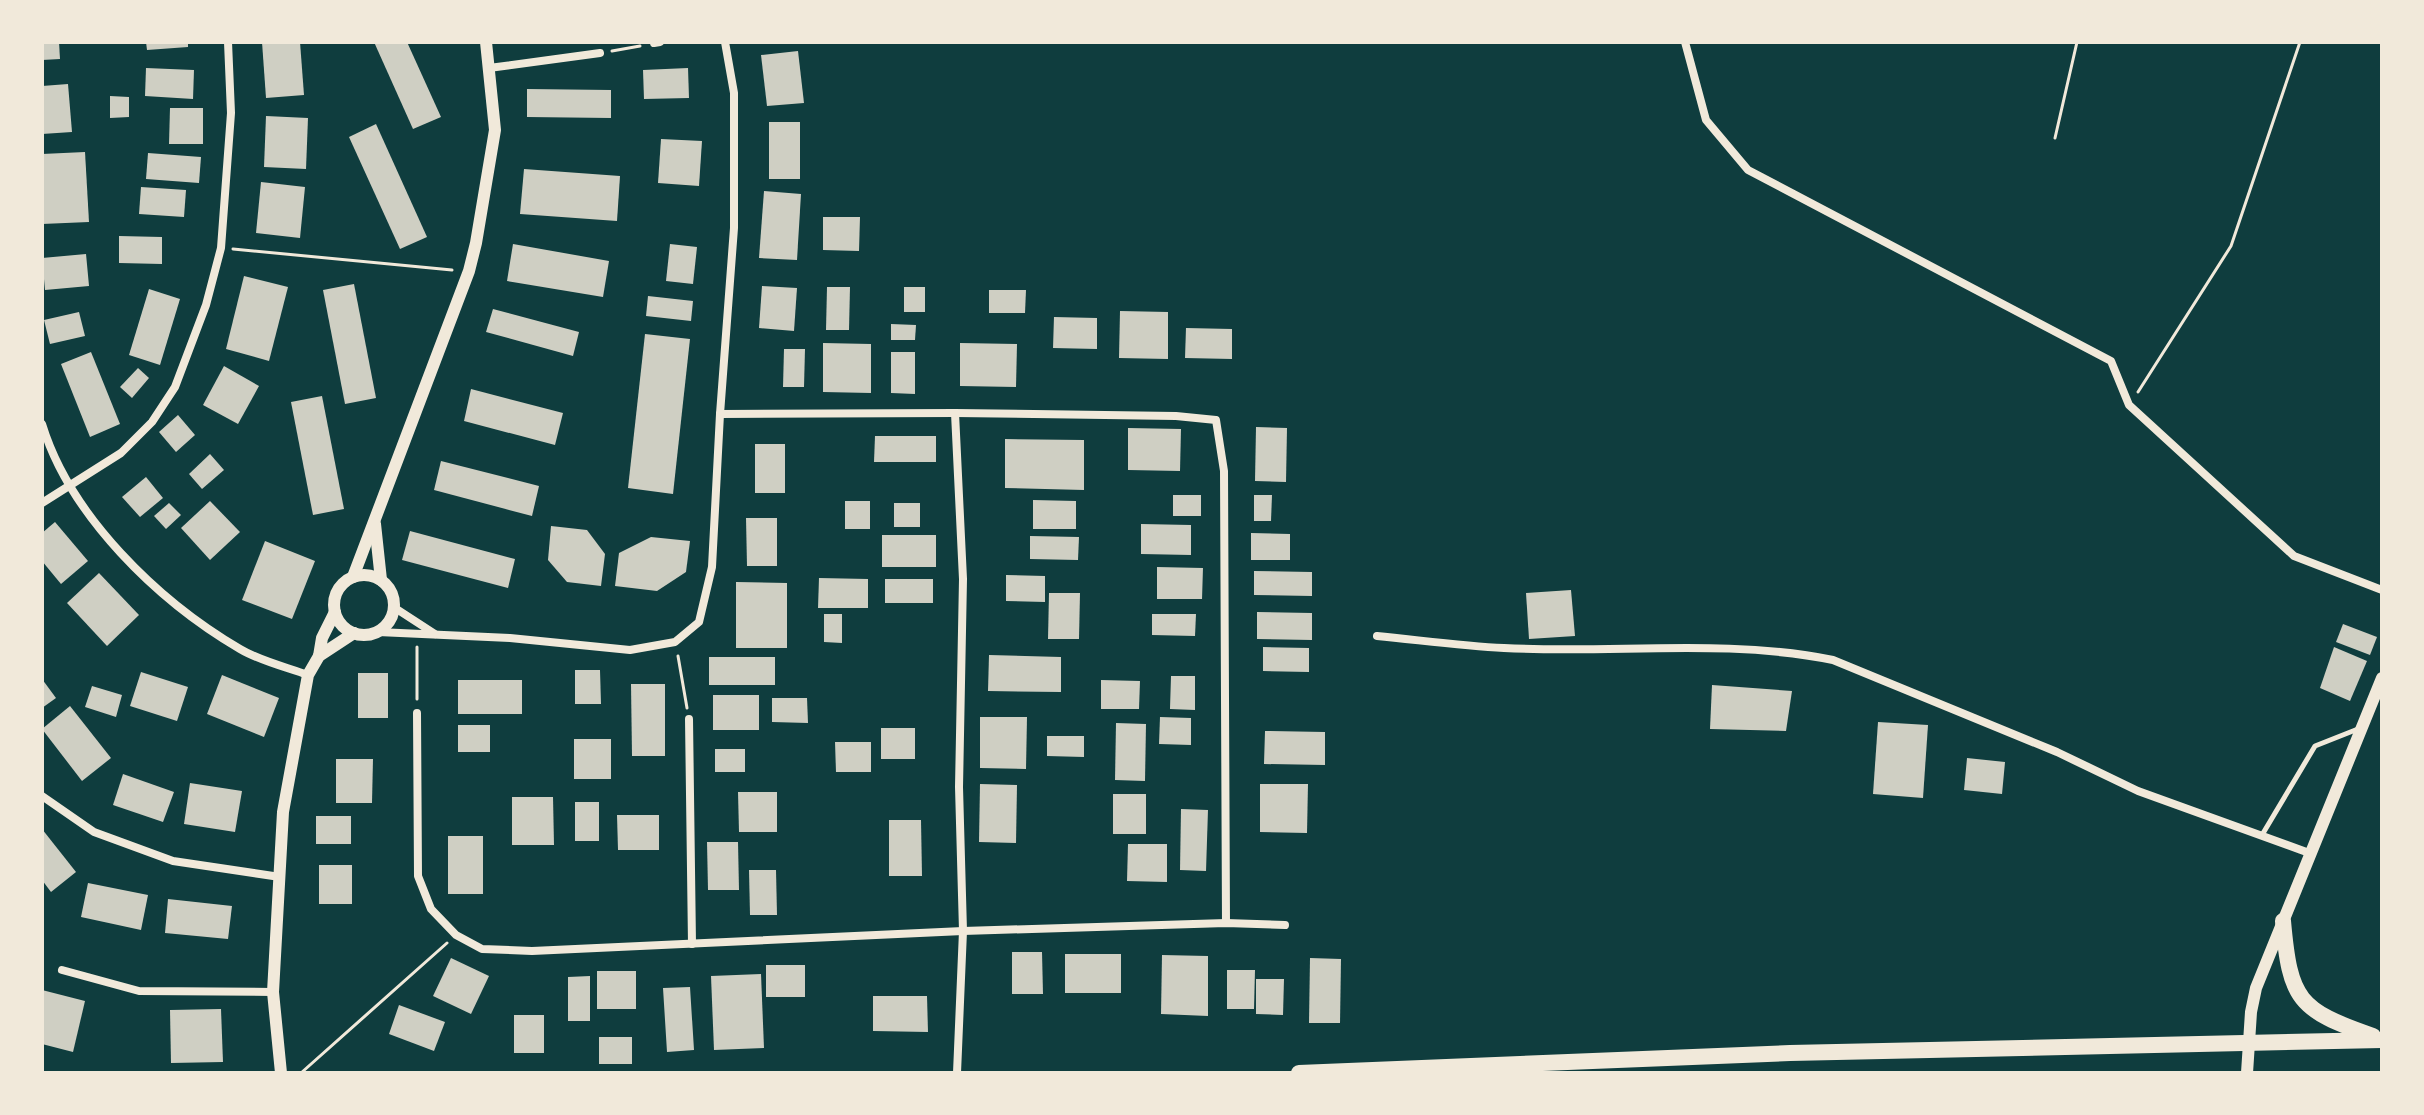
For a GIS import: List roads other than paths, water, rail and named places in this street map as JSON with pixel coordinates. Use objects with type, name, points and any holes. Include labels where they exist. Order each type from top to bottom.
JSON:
[{"type":"main road","points":[[2283,921],[2287,965],[2293,986],[2303,1002],[2322,1017],[2382,1040]]},
{"type":"main road","points":[[1299,1073],[1790,1053],[2382,1040]]},
{"type":"street","points":[[42,503],[121,453],[152,422],[175,387],[206,305],[221,248],[231,113],[228,42]]},
{"type":"street","points":[[353,577],[469,271],[476,243],[495,130],[486,42]]},
{"type":"street","points":[[378,632],[390,622],[395,608],[391,590],[381,580],[366,574],[353,577],[339,588],[335,596],[335,612],[341,624],[354,633],[367,635],[378,632],[510,638],[630,650],[675,642],[699,622],[712,567],[734,228],[734,93],[725,42]]},
{"type":"street","points":[[1685,42],[1706,120],[1748,170],[2111,361],[2129,405],[2294,556],[2382,590]]},
{"type":"street","points":[[489,68],[600,53]]},
{"type":"street","points":[[720,414],[955,413],[1176,416],[1216,420],[1224,471],[1226,923]]},
{"type":"street","points":[[955,413],[963,579],[959,787],[963,931],[957,1073]]},
{"type":"street","points":[[42,424],[79,503],[150,581],[186,614],[243,651],[308,675]]},
{"type":"street","points":[[375,520],[381,580]]},
{"type":"street","points":[[395,608],[439,636]]},
{"type":"street","points":[[281,1073],[273,992],[283,812],[308,675],[319,656],[322,638],[335,612]]},
{"type":"street","points":[[319,656],[354,633]]},
{"type":"street","points":[[1377,636],[1505,648],[1748,650],[1795,653],[1833,660],[2057,752],[2138,791],[2312,854]]},
{"type":"street","points":[[2247,1073],[2256,988],[2382,678]]},
{"type":"street","points":[[417,713],[418,876],[431,909],[456,935],[482,949],[532,951],[963,931],[1226,923],[1285,925]]},
{"type":"street","points":[[689,719],[692,944]]},
{"type":"street","points":[[42,796],[94,832],[173,861],[280,877]]},
{"type":"street","points":[[62,970],[139,991],[273,992]]},
{"type":"lane","points":[[2262,835],[2315,746],[2363,727]]}]
